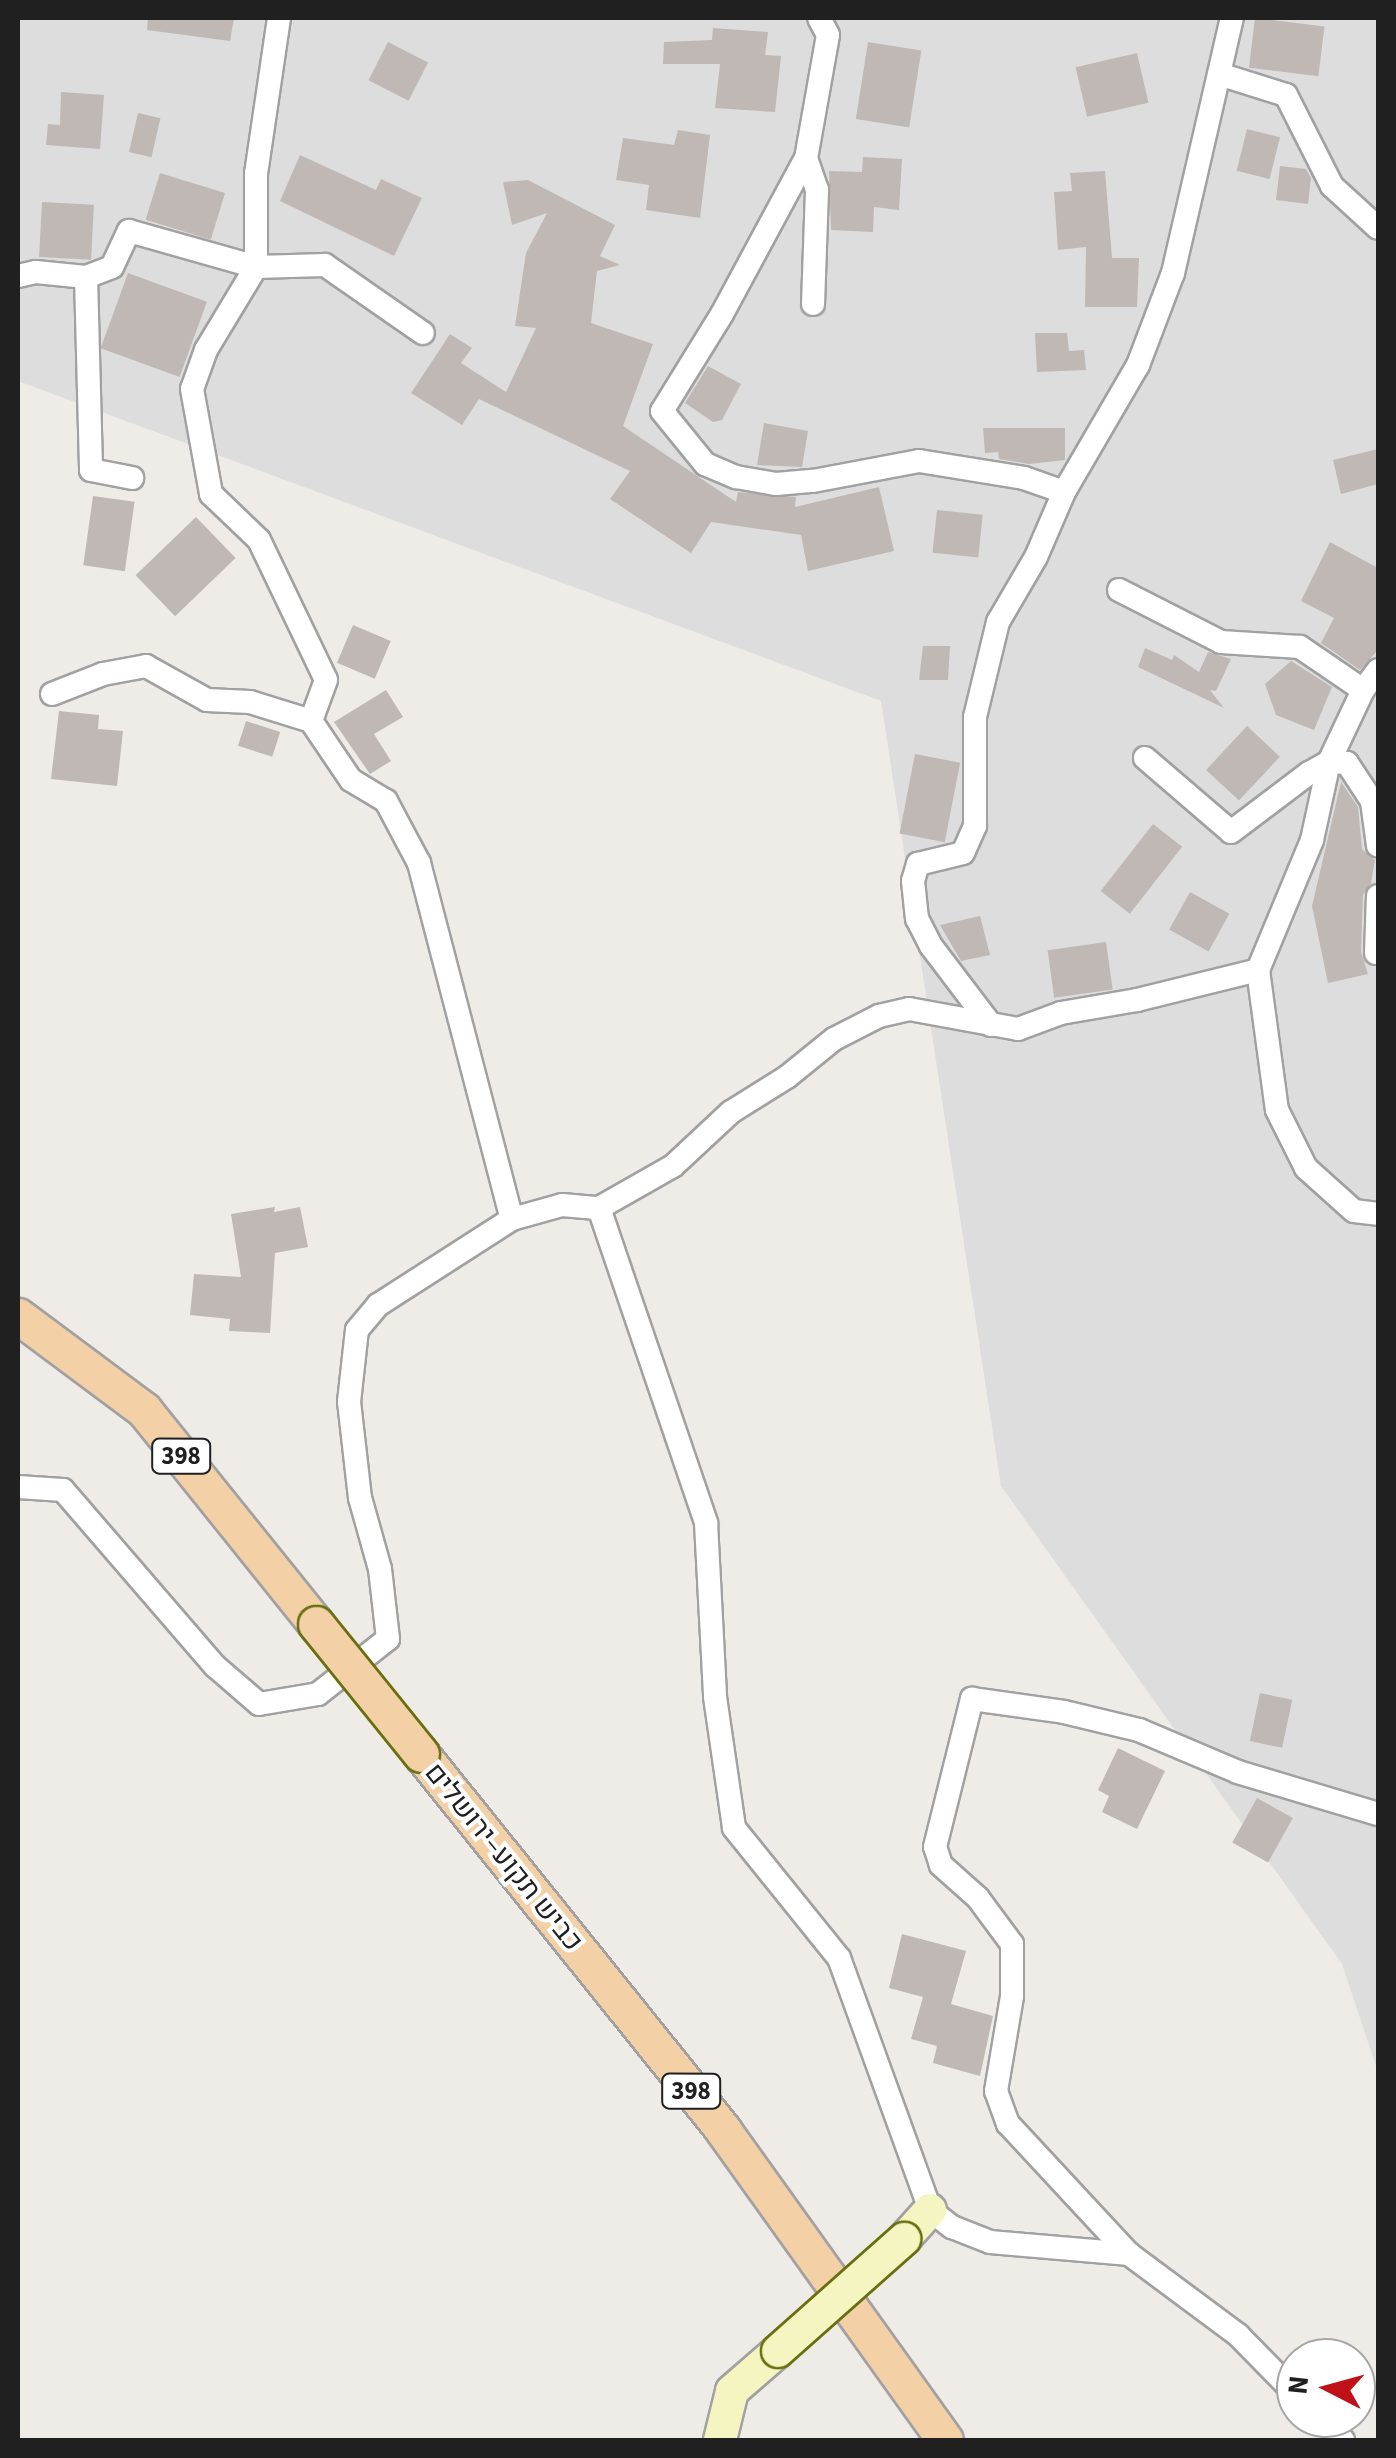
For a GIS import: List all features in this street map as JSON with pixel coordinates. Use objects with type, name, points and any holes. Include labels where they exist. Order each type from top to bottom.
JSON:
[{"type":"main road","name":"כביש תקוע–ירושלים","points":[[18,1316],[144,1410],[723,2130],[945,2440]]},
{"type":"street","points":[[279,18],[256,174],[256,266],[206,350],[192,389],[211,494],[259,540],[326,680],[311,721]]},
{"type":"street","points":[[819,18],[828,35],[827,49],[806,158],[722,314],[662,410],[705,464],[776,484],[919,461],[1024,478],[1064,492]]},
{"type":"street","points":[[991,1025],[930,946],[917,919],[913,881],[918,864],[963,853],[975,826],[975,717],[998,622],[1036,557],[1064,492],[1138,365],[1173,273],[1232,18]]},
{"type":"street","points":[[1219,74],[1286,95],[1332,186],[1378,228]]},
{"type":"street","points":[[806,158],[817,190],[813,304]]},
{"type":"street","points":[[18,276],[36,272],[86,277],[112,267],[128,231],[256,266],[325,266],[423,332]]},
{"type":"street","points":[[86,277],[91,470],[132,478]]},
{"type":"street","points":[[1119,590],[1221,642],[1300,646],[1363,690]]},
{"type":"street","points":[[52,694],[103,674],[146,666],[207,700],[250,702],[311,721],[351,780],[386,801],[418,864],[512,1220]]},
{"type":"street","points":[[1378,670],[1363,690],[1329,762],[1312,840],[1258,970],[1277,1110],[1306,1168],[1354,1212],[1378,1214]]},
{"type":"street","points":[[1145,758],[1231,832],[1329,762],[1348,763],[1372,801],[1378,846]]},
{"type":"street","points":[[1376,953],[1378,896]]},
{"type":"street","points":[[18,1487],[63,1490],[215,1666],[259,1704],[318,1694],[388,1639],[380,1569],[360,1498],[349,1402],[357,1330],[378,1305],[512,1220],[562,1206],[598,1208],[673,1166],[731,1112],[788,1076],[834,1038],[879,1016],[909,1009],[1018,1030],[1061,1013],[1137,1000],[1258,970]]},
{"type":"street","points":[[598,1208],[706,1523],[715,1697],[734,1828],[839,1958],[930,2210],[952,2227],[990,2242],[1129,2254]]},
{"type":"street","points":[[1276,2374],[1238,2335],[1129,2254],[1008,2124],[996,2092],[1012,1996],[1012,1944],[978,1898],[941,1866],[935,1847],[972,1698],[1064,1712],[1138,1730],[1238,1772],[1378,1814]]},
{"type":"street","points":[[720,2440],[732,2391],[904,2239],[930,2210]]},
{"type":"shaded area","points":[[18,18],[1378,18],[1378,2072],[1342,1964],[1001,1486],[881,701],[18,381]]},
{"type":"building","points":[[148,18],[234,18],[230,41],[147,30]]},
{"type":"building","points":[[1255,18],[1324,27],[1318,76],[1249,68]]},
{"type":"building","points":[[713,28],[768,32],[765,55],[781,56],[775,112],[715,108],[720,64],[663,64],[664,42],[712,40]]},
{"type":"building","points":[[388,42],[428,62],[409,101],[368,80]]},
{"type":"building","points":[[868,42],[921,50],[909,127],[856,119]]},
{"type":"building","points":[[1137,53],[1148,103],[1087,117],[1076,67]]},
{"type":"building","points":[[61,92],[104,95],[100,149],[46,145],[48,124],[60,125]]},
{"type":"building","points":[[138,113],[160,118],[151,157],[129,152]]},
{"type":"building","points":[[1247,129],[1280,137],[1270,179],[1237,171]]},
{"type":"building","points":[[678,130],[710,135],[700,218],[646,210],[649,185],[616,180],[623,138],[674,145]]},
{"type":"building","points":[[300,155],[376,190],[381,179],[422,198],[394,256],[280,201]]},
{"type":"building","points":[[863,157],[902,159],[899,210],[874,207],[873,232],[831,230],[829,171],[862,172]]},
{"type":"building","points":[[1280,166],[1306,169],[1311,178],[1308,204],[1276,200]]},
{"type":"building","points":[[1105,171],[1112,258],[1139,258],[1137,307],[1085,307],[1086,247],[1058,250],[1054,192],[1072,191],[1070,173]]},
{"type":"building","points":[[160,173],[225,193],[211,240],[146,220]]},
{"type":"building","points":[[528,180],[615,225],[600,256],[620,265],[597,271],[591,323],[653,344],[623,426],[736,502],[738,492],[796,497],[795,507],[879,487],[894,551],[808,571],[801,535],[711,522],[691,553],[610,499],[630,471],[479,399],[462,425],[411,393],[450,334],[472,348],[461,363],[506,392],[536,328],[515,326],[526,253],[547,213],[512,225],[503,182]]},
{"type":"building","points":[[42,202],[94,205],[91,260],[39,257]]},
{"type":"building","points":[[128,273],[207,302],[180,377],[101,348]]},
{"type":"building","points":[[1035,333],[1067,333],[1069,351],[1084,350],[1086,370],[1037,372]]},
{"type":"building","points":[[708,366],[741,384],[722,420],[713,422],[685,403]]},
{"type":"building","points":[[764,423],[808,431],[802,467],[757,465]]},
{"type":"building","points":[[983,428],[1065,428],[1065,460],[1029,464],[999,459],[998,452],[985,453]]},
{"type":"building","points":[[1378,449],[1378,484],[1341,494],[1333,460]]},
{"type":"building","points":[[93,496],[135,502],[125,571],[83,565]]},
{"type":"building","points":[[937,510],[983,515],[978,558],[933,553]]},
{"type":"building","points":[[196,517],[236,558],[175,616],[136,575]]},
{"type":"building","points":[[1330,542],[1378,568],[1378,650],[1360,670],[1321,643],[1334,618],[1301,601]]},
{"type":"building","points":[[353,625],[391,641],[375,679],[337,663]]},
{"type":"building","points":[[923,646],[950,646],[948,680],[919,680]]},
{"type":"building","points":[[1145,648],[1172,660],[1174,655],[1199,672],[1208,652],[1231,659],[1216,691],[1210,690],[1224,708],[1138,667]]},
{"type":"building","points":[[1291,661],[1332,687],[1314,730],[1276,715],[1265,684]]},
{"type":"building","points":[[386,690],[403,717],[374,734],[391,761],[370,774],[334,722]]},
{"type":"building","points":[[59,711],[99,715],[98,729],[123,731],[117,786],[51,779]]},
{"type":"building","points":[[246,721],[280,732],[272,757],[238,746]]},
{"type":"building","points":[[1247,726],[1280,757],[1239,801],[1206,770]]},
{"type":"building","points":[[915,754],[960,763],[945,842],[900,834]]},
{"type":"building","points":[[1341,782],[1358,807],[1362,849],[1375,860],[1371,883],[1363,895],[1361,952],[1368,974],[1328,983],[1312,906]]},
{"type":"building","points":[[1153,824],[1182,847],[1130,914],[1101,891]]},
{"type":"building","points":[[1190,892],[1229,914],[1209,951],[1169,930]]},
{"type":"building","points":[[980,916],[990,955],[961,961],[940,925]]},
{"type":"building","points":[[1106,942],[1113,990],[1054,998],[1048,950]]},
{"type":"building","points":[[275,1207],[274,1212],[300,1207],[308,1247],[275,1253],[270,1333],[229,1331],[230,1319],[190,1315],[194,1274],[241,1277],[231,1214]]},
{"type":"building","points":[[1260,1693],[1292,1700],[1282,1748],[1250,1741]]},
{"type":"building","points":[[1118,1748],[1165,1771],[1137,1829],[1102,1812],[1109,1796],[1098,1790]]},
{"type":"building","points":[[1257,1798],[1293,1818],[1268,1862],[1232,1843]]},
{"type":"building","points":[[902,1934],[966,1951],[951,2004],[993,2016],[980,2076],[933,2063],[937,2046],[911,2039],[923,1997],[889,1988]]}]
